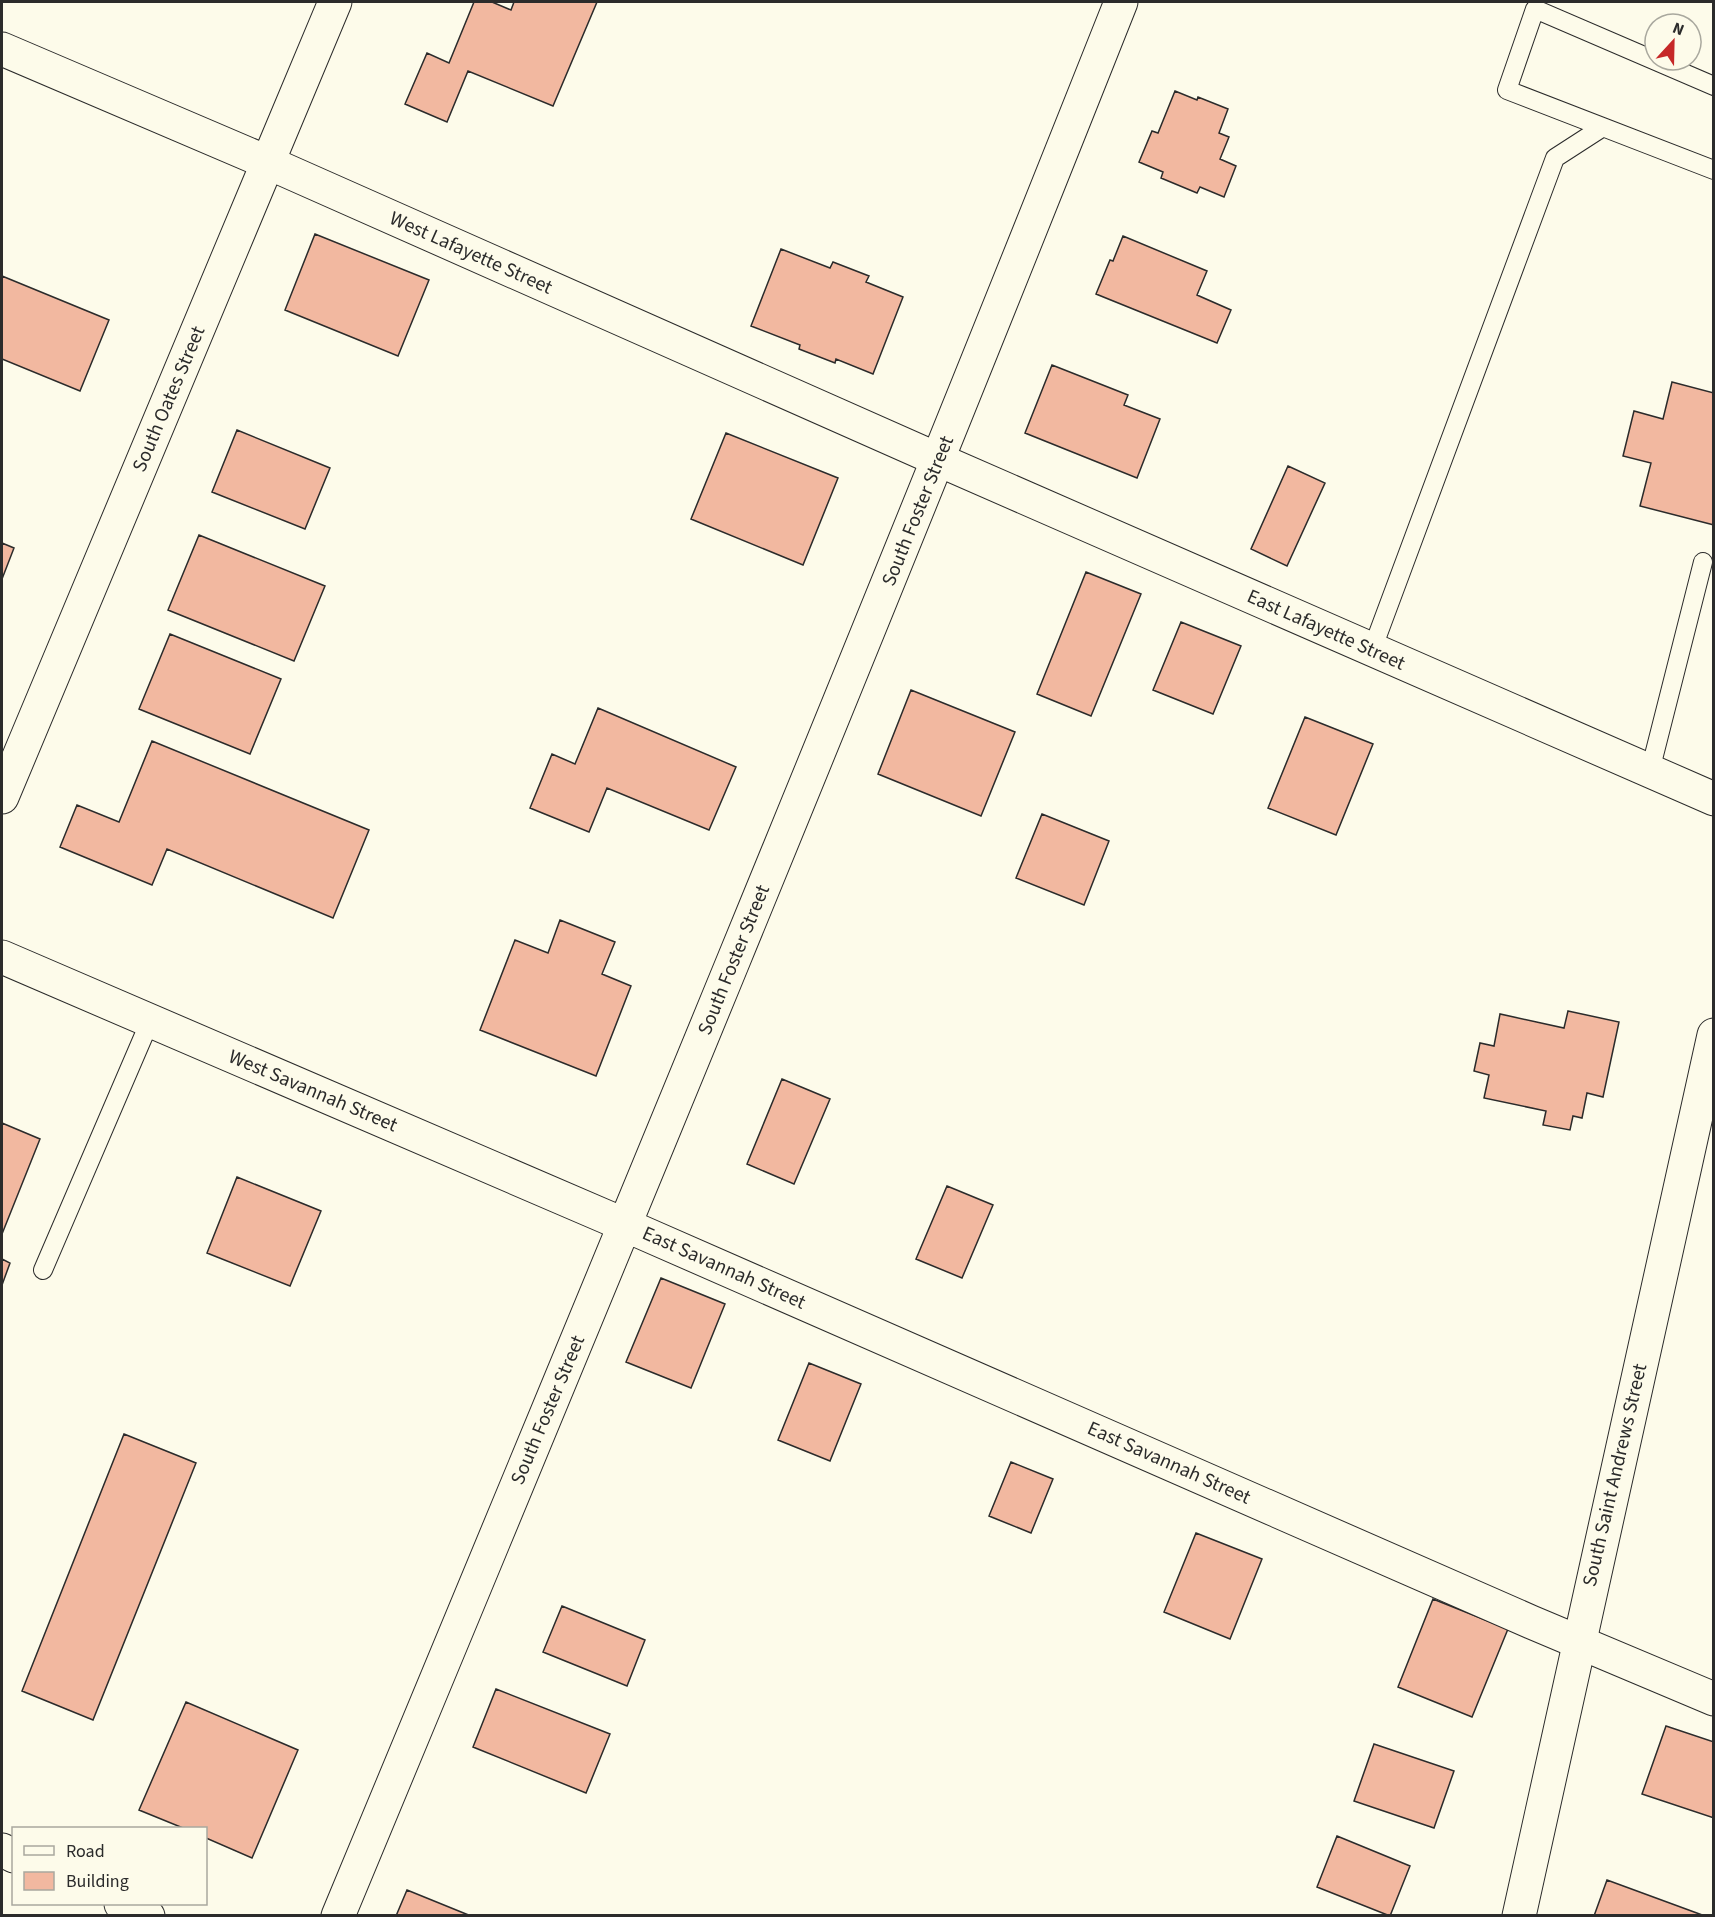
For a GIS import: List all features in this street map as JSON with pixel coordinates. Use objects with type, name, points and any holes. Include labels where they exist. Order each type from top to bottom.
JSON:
[{"type":"street","name":"South Oates Street","points":[[2,797],[335,2]]},
{"type":"street","name":"South Foster Street","points":[[338,1916],[939,460],[1120,2]]},
{"type":"street","name":"West Lafayette Street","points":[[2,49],[268,163],[939,460]]},
{"type":"street","name":"East Lafayette Street","points":[[939,460],[1713,800]]},
{"type":"street","name":"West Savannah Street","points":[[2,957],[625,1225]]},
{"type":"street","name":"South Saint Andrews Street","points":[[1519,1916],[1713,1035]]},
{"type":"street","name":"East Savannah Street","points":[[625,1225],[1578,1643],[1713,1699]]},
{"type":"street","points":[[123,1905],[148,1916]]},
{"type":"lane","points":[[1713,86],[1535,9],[1507,90],[1713,170]]},
{"type":"lane","points":[[1372,650],[1555,158],[1603,127]]},
{"type":"lane","points":[[1650,771],[1703,561]]},
{"type":"lane","points":[[43,1270],[150,1021]]},
{"type":"building","points":[[474,2],[492,2],[511,10],[514,2],[597,2],[553,106],[468,71],[447,122],[405,104],[427,53],[449,63]]},
{"type":"building","points":[[1175,91],[1228,109],[1219,133],[1229,137],[1220,159],[1236,166],[1224,197],[1200,187],[1197,193],[1161,178],[1163,172],[1139,162],[1152,131],[1158,133]]},
{"type":"building","points":[[315,234],[429,280],[398,356],[285,310]]},
{"type":"building","points":[[1123,236],[1207,271],[1197,295],[1231,310],[1217,343],[1096,294]]},
{"type":"building","points":[[781,249],[830,268],[833,262],[869,276],[866,282],[903,297],[873,374],[836,359],[835,363],[799,349],[800,345],[751,326]]},
{"type":"building","points":[[2,276],[109,320],[80,391],[2,359]]},
{"type":"building","points":[[1052,365],[1128,395],[1124,405],[1160,419],[1137,478],[1025,433]]},
{"type":"building","points":[[1672,382],[1714,393],[1714,525],[1640,506],[1651,463],[1623,456],[1634,411],[1663,419]]},
{"type":"building","points":[[237,430],[330,468],[305,529],[212,492]]},
{"type":"building","points":[[726,433],[838,478],[803,565],[691,519]]},
{"type":"building","points":[[1288,466],[1325,483],[1287,566],[1251,549]]},
{"type":"building","points":[[199,535],[325,586],[294,661],[168,610]]},
{"type":"building","points":[[2,543],[14,548],[2,579]]},
{"type":"building","points":[[1086,572],[1141,594],[1091,716],[1037,694]]},
{"type":"building","points":[[1181,622],[1241,646],[1213,714],[1153,690]]},
{"type":"building","points":[[170,634],[281,679],[250,754],[139,709]]},
{"type":"building","points":[[911,690],[1015,732],[981,816],[878,774]]},
{"type":"building","points":[[598,708],[736,767],[709,830],[607,788],[589,832],[530,808],[552,754],[575,764]]},
{"type":"building","points":[[1305,717],[1373,744],[1336,835],[1268,808]]},
{"type":"building","points":[[152,741],[369,830],[333,918],[167,849],[152,885],[60,847],[77,805],[119,822]]},
{"type":"building","points":[[1042,814],[1109,841],[1084,905],[1016,878]]},
{"type":"building","points":[[560,920],[615,942],[602,974],[631,986],[596,1076],[480,1030],[515,940],[548,953]]},
{"type":"building","points":[[1568,1011],[1619,1022],[1603,1097],[1587,1093],[1582,1118],[1573,1116],[1570,1130],[1543,1125],[1546,1111],[1484,1098],[1489,1075],[1474,1071],[1480,1043],[1494,1046],[1500,1014],[1564,1028]]},
{"type":"building","points":[[782,1079],[830,1099],[794,1184],[747,1164]]},
{"type":"building","points":[[2,1123],[40,1139],[2,1234]]},
{"type":"building","points":[[237,1177],[321,1211],[290,1286],[207,1253]]},
{"type":"building","points":[[947,1186],[993,1205],[962,1278],[916,1259]]},
{"type":"building","points":[[2,1259],[10,1263],[2,1285]]},
{"type":"building","points":[[661,1278],[725,1304],[691,1388],[626,1362]]},
{"type":"building","points":[[809,1363],[861,1384],[830,1461],[778,1440]]},
{"type":"building","points":[[124,1434],[196,1463],[93,1720],[22,1691]]},
{"type":"building","points":[[1011,1462],[1053,1479],[1031,1533],[989,1516]]},
{"type":"building","points":[[1196,1533],[1262,1559],[1230,1639],[1164,1612]]},
{"type":"building","points":[[1433,1599],[1508,1629],[1472,1717],[1398,1687]]},
{"type":"building","points":[[562,1606],[645,1640],[627,1686],[543,1652]]},
{"type":"building","points":[[496,1689],[610,1734],[586,1793],[473,1747]]},
{"type":"building","points":[[186,1702],[298,1750],[252,1858],[207,1838],[207,1827],[181,1827],[139,1810]]},
{"type":"building","points":[[1666,1726],[1714,1742],[1714,1818],[1642,1794]]},
{"type":"building","points":[[1374,1744],[1454,1771],[1434,1828],[1354,1801]]},
{"type":"building","points":[[1337,1836],[1410,1866],[1390,1916],[1317,1887]]},
{"type":"building","points":[[1607,1880],[1705,1916],[1594,1916]]},
{"type":"building","points":[[407,1890],[471,1916],[396,1916]]}]
